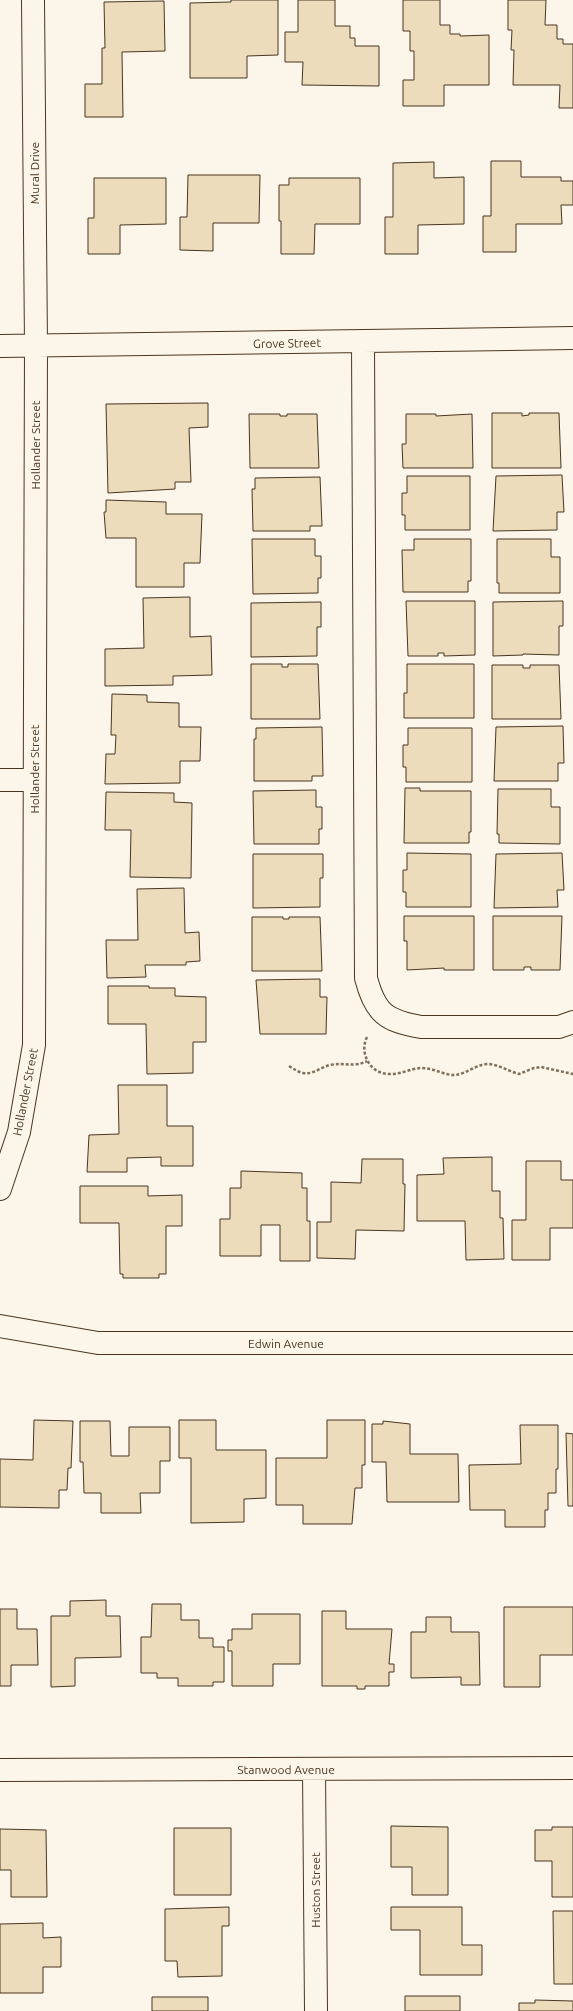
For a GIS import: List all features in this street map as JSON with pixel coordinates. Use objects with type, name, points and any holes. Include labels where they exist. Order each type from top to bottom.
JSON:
[{"type":"street","name":"Mural Drive","points":[[33,0],[36,346]]},
{"type":"street","name":"Grove Street","points":[[0,346],[573,338]]},
{"type":"street","points":[[363,342],[366,978],[370,996],[381,1012],[399,1023],[421,1027],[559,1027],[573,1022]]},
{"type":"street","name":"Hollander Street","points":[[0,1189],[19,1132],[34,1045],[36,346]]},
{"type":"street","points":[[0,780],[34,780]]},
{"type":"street","name":"Edwin Avenue","points":[[0,1326],[98,1343],[573,1343]]},
{"type":"street","name":"Stanwood Avenue","points":[[0,1770],[573,1768]]},
{"type":"street","name":"Huston Street","points":[[314,1769],[316,2011]]},
{"type":"path","points":[[381,1012],[365,1041],[364,1050],[367,1061],[379,1072],[389,1074],[412,1068],[423,1068],[435,1069],[452,1075],[462,1073],[477,1065],[487,1064],[495,1065],[519,1074],[541,1067],[573,1074]]},
{"type":"path","points":[[289,1066],[304,1073],[312,1073],[329,1065],[339,1064],[354,1066],[367,1061]]},
{"type":"building","points":[[231,0],[278,0],[278,55],[247,56],[247,78],[190,78],[190,3],[231,2]]},
{"type":"building","points":[[298,0],[335,0],[335,26],[350,26],[350,38],[355,38],[355,46],[379,46],[379,86],[302,85],[303,62],[285,62],[285,32],[298,32]]},
{"type":"building","points":[[403,0],[440,0],[440,25],[450,25],[450,34],[460,34],[460,36],[489,35],[489,85],[444,85],[444,106],[403,106],[403,80],[414,80],[414,51],[410,51],[410,31],[403,31]]},
{"type":"building","points":[[508,0],[546,0],[545,25],[557,25],[557,39],[563,39],[563,44],[573,44],[573,108],[559,108],[560,85],[513,85],[514,50],[511,50],[512,30],[508,30]]},
{"type":"building","points":[[164,1],[165,51],[122,52],[123,117],[85,117],[85,84],[102,84],[102,48],[105,48],[104,2]]},
{"type":"building","points":[[491,161],[521,161],[521,177],[561,177],[561,181],[573,181],[573,205],[561,205],[562,224],[516,224],[516,252],[483,252],[483,216],[491,216]]},
{"type":"building","points":[[434,162],[434,178],[464,177],[464,224],[418,225],[418,254],[385,254],[385,217],[393,217],[393,163]]},
{"type":"building","points":[[188,175],[260,175],[259,223],[213,223],[213,251],[180,250],[180,217],[187,217]]},
{"type":"building","points":[[94,178],[166,178],[166,224],[120,225],[120,254],[88,254],[88,218],[94,218]]},
{"type":"building","points":[[289,178],[360,178],[360,224],[315,224],[314,254],[281,254],[279,185],[289,185]]},
{"type":"building","points":[[208,403],[208,427],[189,428],[191,482],[175,482],[175,489],[108,493],[106,404]]},
{"type":"building","points":[[492,413],[522,413],[522,416],[529,415],[529,413],[559,413],[561,468],[492,468]]},
{"type":"building","points":[[249,414],[280,414],[280,416],[287,416],[287,414],[317,414],[319,468],[250,468]]},
{"type":"building","points":[[406,414],[436,414],[436,416],[472,414],[473,468],[403,468],[402,444],[406,444]]},
{"type":"building","points":[[562,475],[564,512],[557,512],[557,530],[493,531],[496,476]]},
{"type":"building","points":[[407,476],[470,476],[470,530],[405,530],[405,515],[402,515],[402,493],[407,493]]},
{"type":"building","points":[[320,477],[322,526],[310,526],[310,531],[253,531],[252,489],[255,489],[255,478]]},
{"type":"building","points":[[106,500],[166,502],[166,514],[202,514],[200,563],[184,563],[184,587],[136,587],[136,538],[106,538],[104,512],[106,512]]},
{"type":"building","points":[[252,539],[315,539],[315,556],[321,556],[321,578],[318,578],[318,593],[253,594]]},
{"type":"building","points":[[414,539],[471,539],[471,581],[468,581],[468,592],[403,592],[402,550],[414,550]]},
{"type":"building","points":[[497,539],[551,539],[551,557],[560,557],[560,593],[499,593],[499,583],[497,583]]},
{"type":"building","points":[[190,597],[190,637],[211,636],[212,675],[173,676],[173,685],[105,686],[105,649],[144,648],[143,598]]},
{"type":"building","points":[[406,601],[475,601],[475,655],[444,656],[444,653],[438,653],[438,656],[408,656]]},
{"type":"building","points":[[563,601],[563,626],[559,626],[559,655],[523,654],[493,656],[493,602]]},
{"type":"building","points":[[321,602],[321,627],[317,627],[317,656],[251,657],[251,603]]},
{"type":"building","points":[[251,664],[282,664],[282,667],[288,667],[288,664],[318,664],[320,719],[251,719]]},
{"type":"building","points":[[407,664],[474,664],[474,718],[404,718],[404,693],[407,693]]},
{"type":"building","points":[[492,665],[523,665],[523,668],[530,668],[530,665],[559,665],[561,719],[492,719]]},
{"type":"building","points":[[112,694],[147,695],[147,702],[179,703],[179,727],[201,727],[200,761],[180,761],[180,783],[105,784],[106,754],[115,754],[116,735],[111,735]]},
{"type":"building","points":[[563,726],[564,763],[558,763],[558,781],[494,781],[496,727]]},
{"type":"building","points":[[322,727],[323,776],[312,776],[312,781],[254,781],[254,739],[256,739],[256,728]]},
{"type":"building","points":[[408,728],[472,728],[472,782],[406,782],[406,767],[403,767],[403,745],[408,745]]},
{"type":"building","points":[[405,788],[420,788],[420,791],[471,791],[471,832],[469,832],[469,843],[404,843]]},
{"type":"building","points":[[498,789],[551,789],[551,807],[560,807],[560,844],[499,843],[499,834],[497,834]]},
{"type":"building","points":[[316,790],[316,807],[322,807],[322,829],[319,829],[319,844],[254,844],[253,791]]},
{"type":"building","points":[[106,792],[174,793],[174,802],[192,803],[191,878],[130,877],[131,830],[105,830]]},
{"type":"building","points":[[407,853],[471,854],[471,907],[406,907],[406,892],[403,892],[403,870],[407,870]]},
{"type":"building","points":[[562,853],[564,890],[557,890],[558,907],[494,908],[496,854]]},
{"type":"building","points":[[253,854],[323,854],[323,878],[320,878],[320,907],[253,908]]},
{"type":"building","points":[[184,888],[185,933],[199,932],[200,961],[186,962],[186,965],[145,965],[146,977],[107,978],[106,940],[138,940],[137,889]]},
{"type":"building","points":[[404,916],[474,916],[474,970],[444,970],[444,968],[407,970],[407,941],[404,941]]},
{"type":"building","points":[[493,916],[562,916],[560,970],[531,970],[531,967],[524,967],[524,970],[493,970]]},
{"type":"building","points":[[252,917],[283,917],[283,919],[289,919],[289,917],[320,917],[322,971],[252,971]]},
{"type":"building","points":[[320,979],[320,997],[327,997],[326,1034],[260,1034],[256,980]]},
{"type":"building","points":[[108,986],[149,986],[149,988],[175,988],[175,996],[206,997],[206,1042],[193,1042],[193,1073],[147,1074],[146,1024],[108,1024]]},
{"type":"building","points":[[118,1085],[167,1085],[167,1126],[193,1126],[193,1166],[161,1166],[161,1157],[127,1158],[127,1172],[87,1172],[89,1135],[119,1134]]},
{"type":"building","points":[[492,1157],[492,1191],[500,1191],[500,1218],[503,1218],[504,1259],[466,1260],[465,1221],[417,1221],[417,1175],[444,1174],[443,1158]]},
{"type":"building","points":[[362,1159],[403,1159],[403,1184],[405,1184],[404,1231],[356,1230],[355,1259],[317,1258],[317,1222],[331,1222],[331,1182],[361,1183]]},
{"type":"building","points":[[526,1161],[561,1161],[561,1180],[573,1180],[573,1228],[550,1228],[550,1260],[512,1260],[512,1220],[526,1220]]},
{"type":"building","points":[[241,1171],[302,1173],[302,1188],[307,1188],[307,1221],[310,1221],[310,1261],[280,1261],[280,1225],[261,1225],[261,1256],[220,1256],[220,1219],[230,1219],[230,1188],[241,1188]]},
{"type":"building","points":[[80,1186],[148,1186],[148,1196],[182,1195],[182,1226],[166,1226],[166,1274],[159,1274],[159,1278],[123,1278],[123,1274],[120,1274],[119,1223],[80,1223]]},
{"type":"building","points":[[34,1420],[73,1421],[71,1468],[68,1468],[67,1490],[59,1490],[59,1508],[0,1507],[0,1459],[33,1460]]},
{"type":"building","points":[[179,1420],[216,1420],[216,1450],[266,1450],[266,1498],[244,1499],[244,1522],[191,1523],[191,1458],[179,1458]]},
{"type":"building","points":[[327,1420],[365,1420],[365,1465],[362,1465],[362,1488],[355,1488],[352,1524],[303,1524],[303,1505],[276,1505],[276,1458],[327,1458]]},
{"type":"building","points":[[80,1421],[110,1421],[111,1456],[129,1456],[129,1427],[170,1427],[170,1461],[160,1461],[160,1493],[140,1493],[141,1513],[101,1513],[101,1493],[84,1493],[83,1462],[80,1462]]},
{"type":"building","points":[[383,1421],[410,1424],[410,1454],[458,1454],[459,1502],[387,1502],[386,1462],[372,1462],[372,1424],[383,1424]]},
{"type":"building","points":[[520,1425],[558,1425],[558,1469],[556,1469],[556,1493],[548,1493],[548,1510],[545,1510],[545,1527],[505,1527],[505,1510],[470,1510],[469,1465],[521,1464]]},
{"type":"building","points":[[566,1433],[573,1434],[573,1506],[568,1506]]},
{"type":"building","points":[[106,1600],[106,1616],[120,1616],[121,1657],[75,1658],[75,1686],[51,1687],[51,1616],[70,1616],[70,1601]]},
{"type":"building","points":[[152,1604],[181,1604],[181,1620],[199,1620],[199,1638],[213,1638],[213,1647],[224,1647],[224,1682],[213,1682],[213,1686],[178,1686],[178,1678],[157,1678],[157,1673],[141,1673],[141,1637],[151,1637]]},
{"type":"building","points":[[504,1607],[573,1607],[573,1655],[540,1655],[540,1687],[504,1687]]},
{"type":"building","points":[[0,1609],[17,1609],[17,1629],[37,1629],[38,1665],[11,1665],[11,1686],[0,1686]]},
{"type":"building","points":[[322,1611],[346,1611],[346,1629],[392,1629],[389,1664],[394,1664],[394,1672],[389,1672],[389,1686],[365,1686],[365,1689],[357,1689],[357,1686],[322,1686]]},
{"type":"building","points":[[252,1614],[300,1614],[300,1664],[273,1664],[273,1686],[232,1686],[232,1651],[228,1651],[228,1640],[232,1640],[232,1629],[252,1629]]},
{"type":"building","points":[[426,1617],[451,1617],[451,1632],[479,1632],[480,1685],[461,1685],[461,1677],[411,1678],[411,1632],[426,1632]]},
{"type":"building","points":[[391,1826],[448,1827],[448,1895],[412,1895],[412,1867],[391,1867]]},
{"type":"building","points":[[552,1827],[573,1827],[573,1897],[552,1897],[552,1861],[535,1861],[535,1830],[552,1830]]},
{"type":"building","points":[[174,1828],[231,1828],[231,1895],[174,1895]]},
{"type":"building","points":[[0,1829],[46,1830],[47,1897],[11,1897],[11,1870],[0,1870]]},
{"type":"building","points":[[229,1907],[229,1926],[222,1926],[222,1976],[178,1977],[177,1961],[165,1961],[165,1909]]},
{"type":"building","points":[[391,1907],[462,1907],[462,1945],[482,1945],[482,1975],[420,1975],[420,1930],[391,1930]]},
{"type":"building","points":[[553,1911],[573,1911],[573,1984],[554,1984]]},
{"type":"building","points":[[43,1923],[43,1938],[61,1937],[61,1967],[43,1967],[43,1993],[0,1993],[0,1924]]},
{"type":"building","points":[[405,1996],[460,1996],[460,2011],[405,2011]]},
{"type":"building","points":[[152,1997],[208,1997],[208,2011],[152,2011]]},
{"type":"building","points":[[535,2000],[573,2001],[573,2011],[519,2011],[519,2003],[535,2003]]}]
